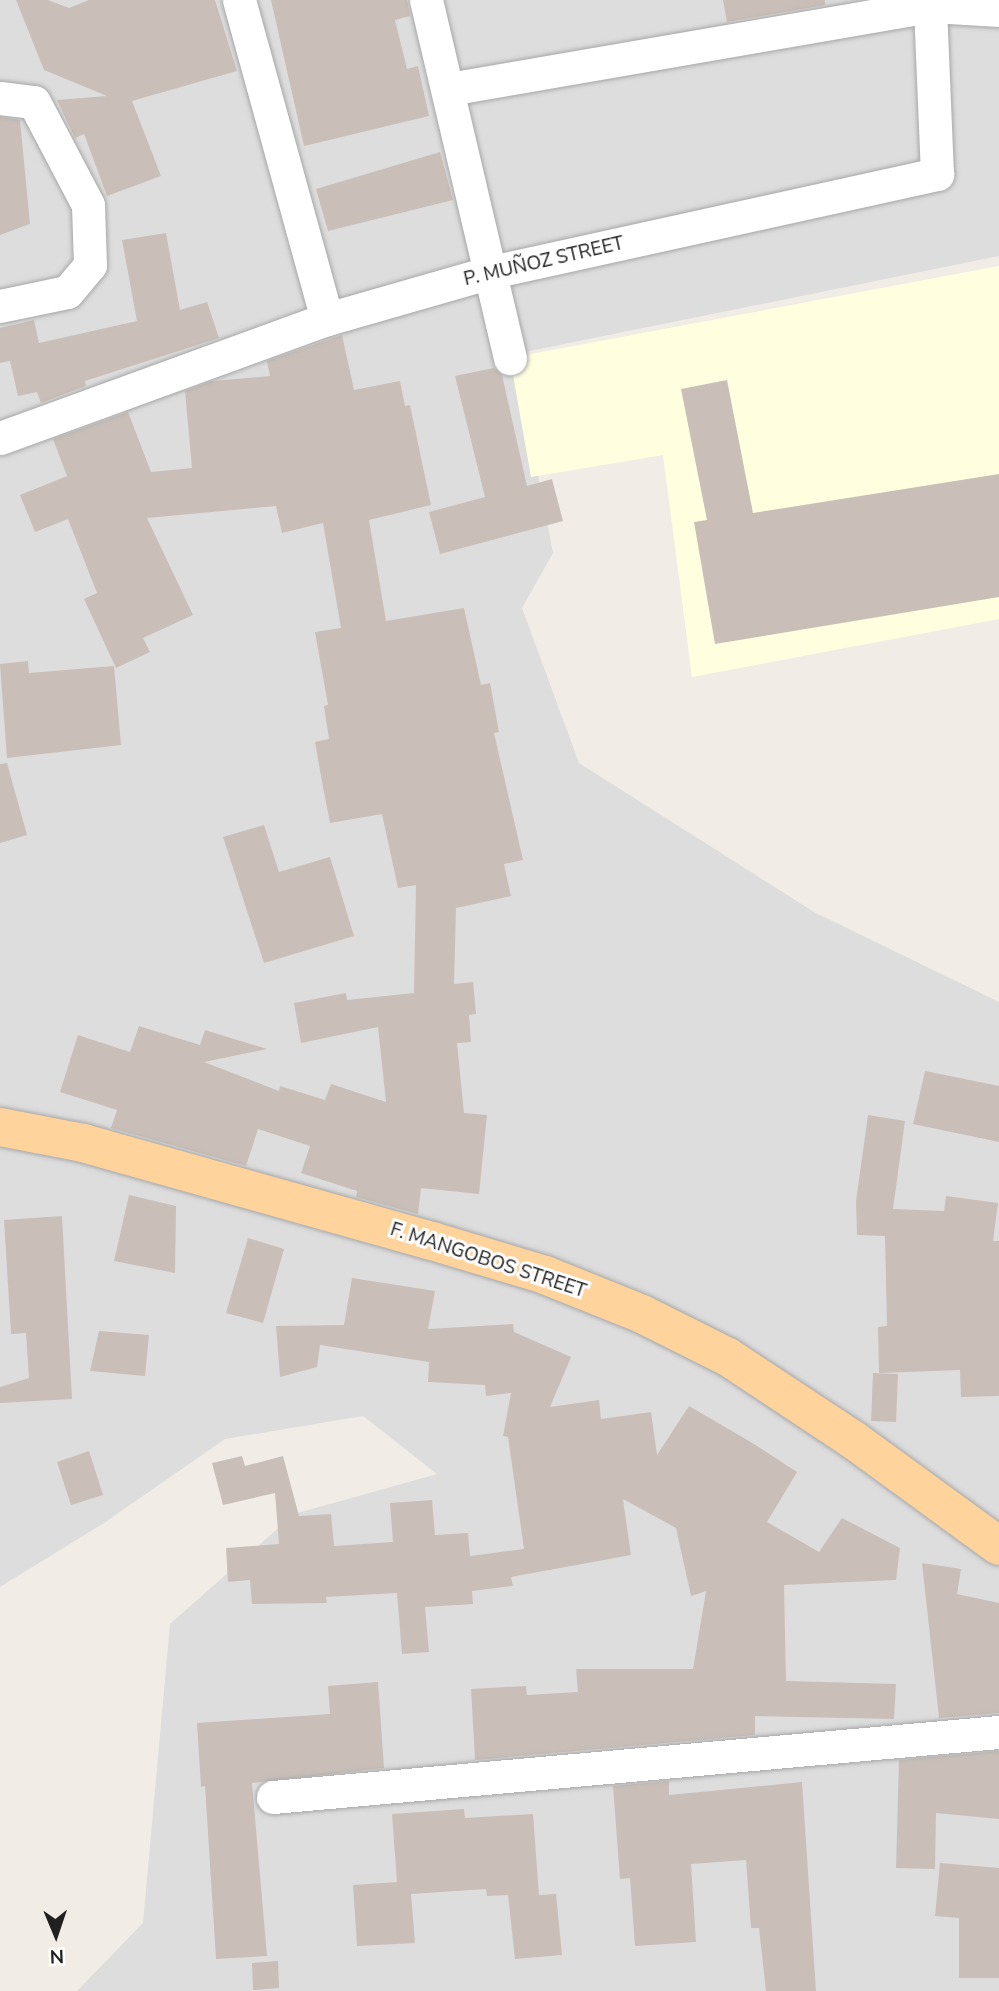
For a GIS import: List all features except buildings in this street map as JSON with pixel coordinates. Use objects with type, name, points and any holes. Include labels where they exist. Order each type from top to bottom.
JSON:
[{"type":"main road","name":"F. MANGOBOS STREET","points":[[0,1127],[83,1143],[432,1241],[545,1275],[642,1314],[728,1357],[856,1441],[999,1546]]},
{"type":"street","points":[[239,0],[327,319]]},
{"type":"street","points":[[426,0],[510,358]]},
{"type":"street","points":[[449,89],[930,6],[999,10]]},
{"type":"street","name":"P. MUÑOZ STREET","points":[[0,438],[327,319],[491,272],[937,174],[930,6]]},
{"type":"street","points":[[0,98],[34,102],[88,205],[90,265],[67,292],[0,306]]},
{"type":"street","points":[[273,1797],[999,1732]]},
{"type":"shaded area","points":[[0,0],[999,0],[999,256],[515,354],[553,553],[522,608],[579,763],[814,912],[999,1002],[999,1991],[77,1991],[143,1923],[170,1624],[294,1514],[437,1474],[363,1416],[225,1439],[104,1523],[0,1587]]},
{"type":"shaded area","points":[[999,266],[999,619],[692,677],[663,455],[531,477],[510,358]]}]
